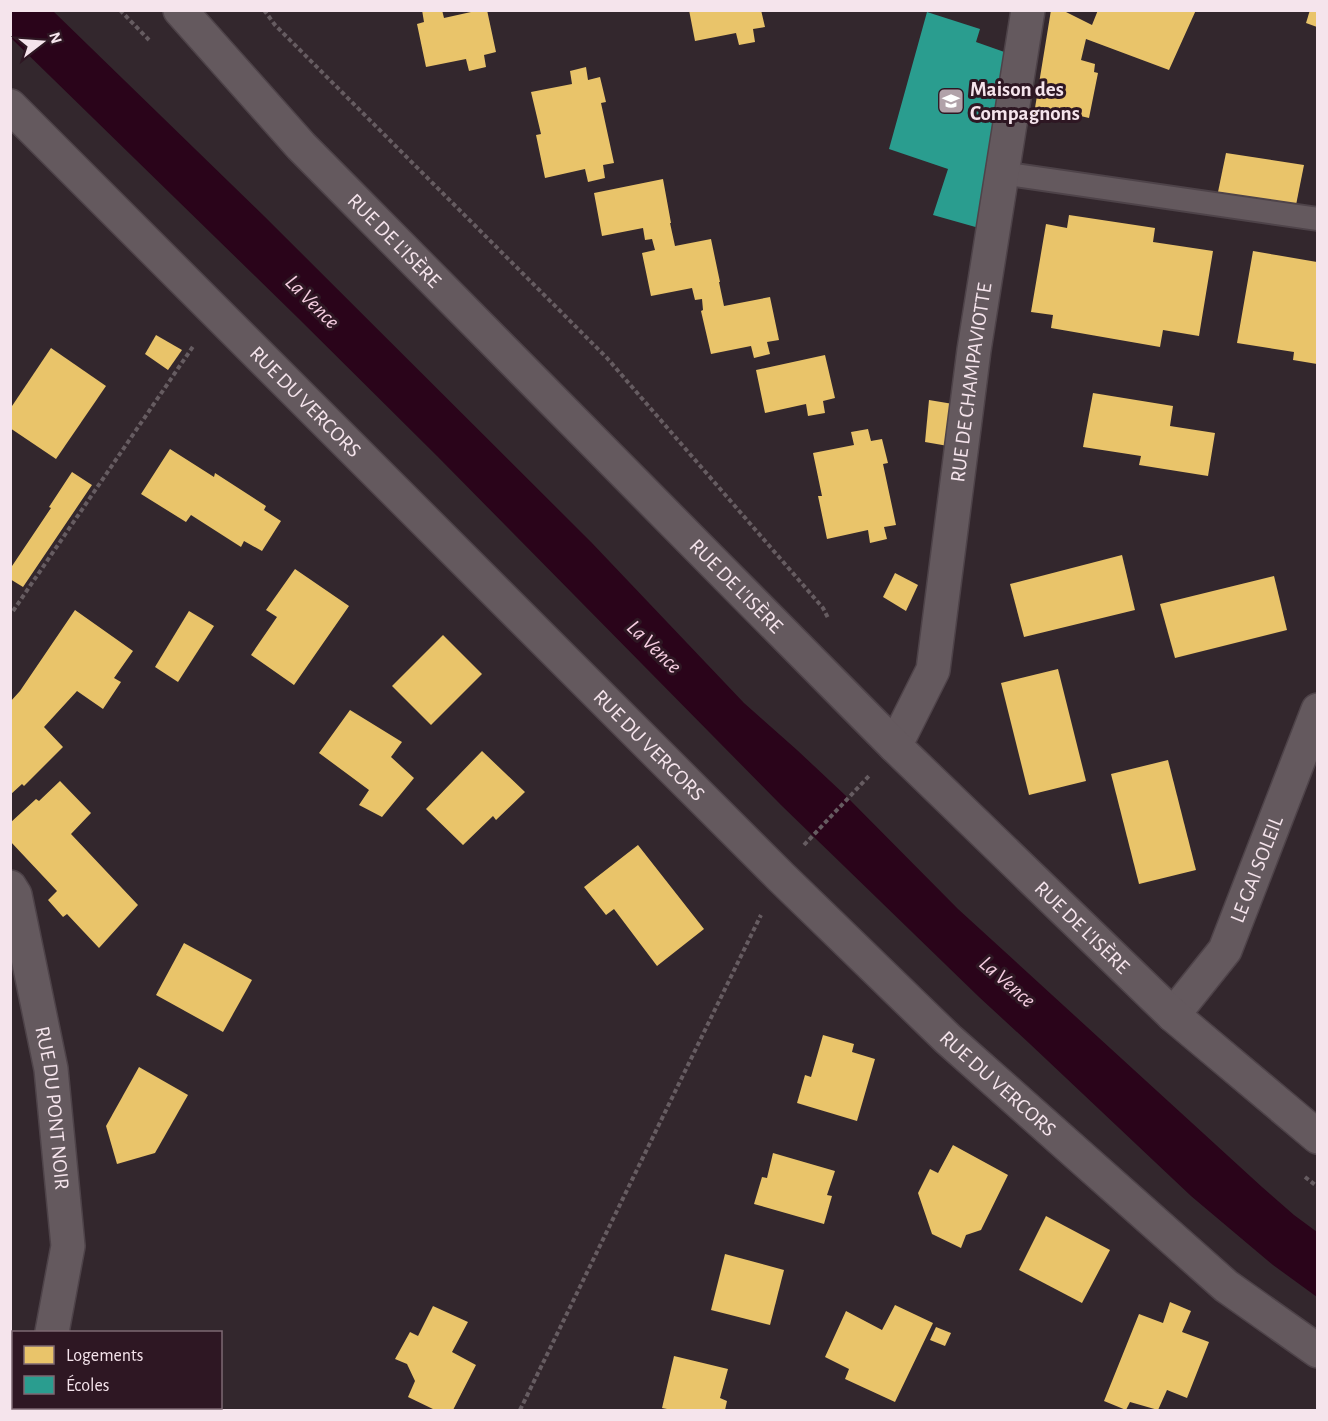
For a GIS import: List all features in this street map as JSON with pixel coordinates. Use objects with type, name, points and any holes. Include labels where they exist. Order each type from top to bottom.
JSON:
[{"type":"street","name":"RUE DE L'ISÈRE","points":[[180,10],[301,146],[895,746],[1173,1015],[1317,1137]]},
{"type":"street","name":"RUE DE CHAMPAVIOTTE","points":[[895,746],[933,670],[974,350],[1028,10]]},
{"type":"street","name":"RUE DU VERCORS","points":[[10,106],[216,312],[784,869],[948,1039],[1217,1279],[1317,1351]]},
{"type":"street","name":"LE GAI SOLEIL","points":[[1173,1015],[1225,950],[1317,711]]},
{"type":"street","name":"RUE DU PONT NOIR","points":[[10,887],[15,895],[51,1069],[69,1246],[52,1331]]},
{"type":"lane","points":[[1002,173],[1317,219]]},
{"type":"path","points":[[264,10],[284,33],[607,358],[823,608],[833,628]]},
{"type":"path","points":[[13,611],[216,312]]},
{"type":"path","points":[[520,1410],[784,869],[862,785]]},
{"type":"water","name":"La Vence","points":[[10,11],[53,11],[264,216],[591,542],[744,703],[845,795],[958,909],[1262,1187],[1317,1232],[1317,1297],[1273,1265],[1191,1196],[979,997],[781,805],[437,456],[11,38]]},
{"type":"building: Logements","points":[[422,10],[442,10],[444,18],[487,10],[496,52],[484,55],[486,67],[469,71],[466,59],[426,67],[417,24],[424,22]]},
{"type":"building: Logements","points":[[689,10],[761,10],[765,27],[753,29],[755,42],[739,45],[736,33],[695,41]]},
{"type":"building: Logements","points":[[1051,10],[1062,10],[1092,25],[1098,10],[1196,10],[1169,70],[1086,39],[1081,60],[1095,64],[1094,72],[1098,73],[1089,118],[1072,114],[1071,121],[1034,114]]},
{"type":"building: Logements","points":[[1310,10],[1317,10],[1317,27],[1306,23]]},
{"type":"building: Logements","points":[[586,67],[588,80],[600,77],[606,102],[601,103],[614,163],[603,165],[605,178],[588,182],[585,169],[545,178],[536,135],[541,134],[531,92],[572,84],[570,71]]},
{"type":"building: Logements","points":[[1226,153],[1304,165],[1296,205],[1218,192]]},
{"type":"building: Logements","points":[[663,179],[675,246],[711,239],[724,306],[770,297],[779,340],[767,342],[770,354],[754,358],[751,346],[711,354],[701,311],[703,310],[702,299],[695,300],[692,288],[651,296],[642,253],[655,250],[652,239],[645,240],[643,228],[602,236],[594,193]]},
{"type":"building: Logements","points":[[1069,215],[1155,228],[1153,242],[1213,251],[1199,336],[1163,330],[1160,347],[1051,328],[1053,315],[1031,312],[1046,224],[1067,228]]},
{"type":"building: Logements","points":[[1253,251],[1317,262],[1317,364],[1293,360],[1294,352],[1237,343]]},
{"type":"building: Logements","points":[[156,335],[182,350],[168,370],[145,354]]},
{"type":"building: Logements","points":[[51,348],[106,386],[56,459],[10,428],[10,409]]},
{"type":"building: Logements","points":[[825,355],[835,398],[823,401],[825,413],[808,416],[806,404],[765,413],[756,370]]},
{"type":"building: Logements","points":[[1093,393],[1173,406],[1170,426],[1215,433],[1208,476],[1139,465],[1141,456],[1083,447]]},
{"type":"building: Logements","points":[[929,400],[953,404],[948,446],[925,442]]},
{"type":"building: Logements","points":[[868,429],[871,441],[882,439],[888,463],[883,464],[896,525],[884,527],[887,539],[870,543],[868,530],[827,539],[818,496],[822,496],[813,453],[854,445],[851,432]]},
{"type":"building: Logements","points":[[170,449],[214,477],[215,473],[266,506],[264,510],[281,521],[262,551],[244,541],[241,547],[191,515],[186,522],[141,494]]},
{"type":"building: Logements","points":[[72,472],[92,485],[23,587],[10,579],[10,569]]},
{"type":"building: Logements","points":[[1122,555],[1135,610],[1024,637],[1010,584]]},
{"type":"building: Logements","points":[[295,569],[349,606],[294,685],[251,655],[277,617],[266,610]]},
{"type":"building: Logements","points":[[895,573],[918,585],[906,611],[883,597]]},
{"type":"building: Logements","points":[[1274,576],[1287,630],[1175,658],[1160,604]]},
{"type":"building: Logements","points":[[75,610],[133,651],[114,678],[121,682],[103,709],[77,691],[44,727],[63,747],[24,786],[22,784],[10,795],[10,702],[20,691]]},
{"type":"building: Logements","points":[[189,611],[214,626],[178,682],[155,667]]},
{"type":"building: Logements","points":[[443,635],[482,674],[431,725],[392,686]]},
{"type":"building: Logements","points":[[1058,669],[1086,781],[1029,795],[1001,683]]},
{"type":"building: Logements","points":[[350,710],[402,742],[391,757],[414,778],[382,817],[359,805],[369,790],[319,753]]},
{"type":"building: Logements","points":[[482,751],[525,792],[496,820],[493,816],[463,845],[426,809]]},
{"type":"building: Logements","points":[[1168,760],[1196,870],[1139,884],[1111,774]]},
{"type":"building: Logements","points":[[60,781],[91,813],[71,834],[138,905],[99,948],[67,914],[63,917],[48,900],[57,891],[10,841],[10,823],[36,799],[39,801]]},
{"type":"building: Logements","points":[[638,845],[704,929],[657,966],[614,909],[606,915],[584,887]]},
{"type":"building: Logements","points":[[184,943],[252,980],[223,1032],[156,995]]},
{"type":"building: Logements","points":[[823,1035],[854,1044],[852,1052],[875,1059],[857,1121],[797,1103],[805,1075],[811,1077]]},
{"type":"building: Logements","points":[[139,1067],[188,1095],[155,1153],[117,1164],[106,1126]]},
{"type":"building: Logements","points":[[953,1145],[1008,1175],[981,1230],[966,1235],[961,1248],[932,1234],[918,1193],[930,1169],[938,1173]]},
{"type":"building: Logements","points":[[773,1153],[835,1171],[827,1195],[832,1196],[824,1224],[754,1204],[762,1177],[767,1178]]},
{"type":"building: Logements","points":[[1046,1216],[1110,1250],[1082,1303],[1019,1270]]},
{"type":"building: Logements","points":[[725,1254],[784,1270],[770,1325],[711,1310]]},
{"type":"building: Logements","points":[[1170,1302],[1191,1311],[1182,1332],[1209,1342],[1187,1398],[1167,1390],[1158,1410],[1130,1402],[1126,1410],[1104,1401],[1139,1314],[1163,1323]]},
{"type":"building: Logements","points":[[895,1305],[933,1323],[895,1402],[845,1379],[849,1369],[825,1357],[846,1311],[882,1330]]},
{"type":"building: Logements","points":[[433,1306],[468,1322],[452,1352],[476,1365],[453,1410],[435,1410],[408,1397],[415,1381],[407,1364],[395,1359],[410,1332],[418,1336]]},
{"type":"building: Logements","points":[[936,1327],[951,1333],[945,1346],[930,1340]]},
{"type":"building: Logements","points":[[674,1356],[728,1369],[720,1398],[727,1401],[725,1410],[662,1408]]},
{"type":"building: Logements","points":[[198,1409],[200,1410],[104,1410]]},
{"type":"building: Écoles","name":"Maison des Compagnons","points":[[927,12],[980,29],[976,42],[1010,54],[979,228],[933,215],[948,169],[889,149]]},
{"type":"place","name":"Maison des Compagnons","points":[[951,101]]}]
